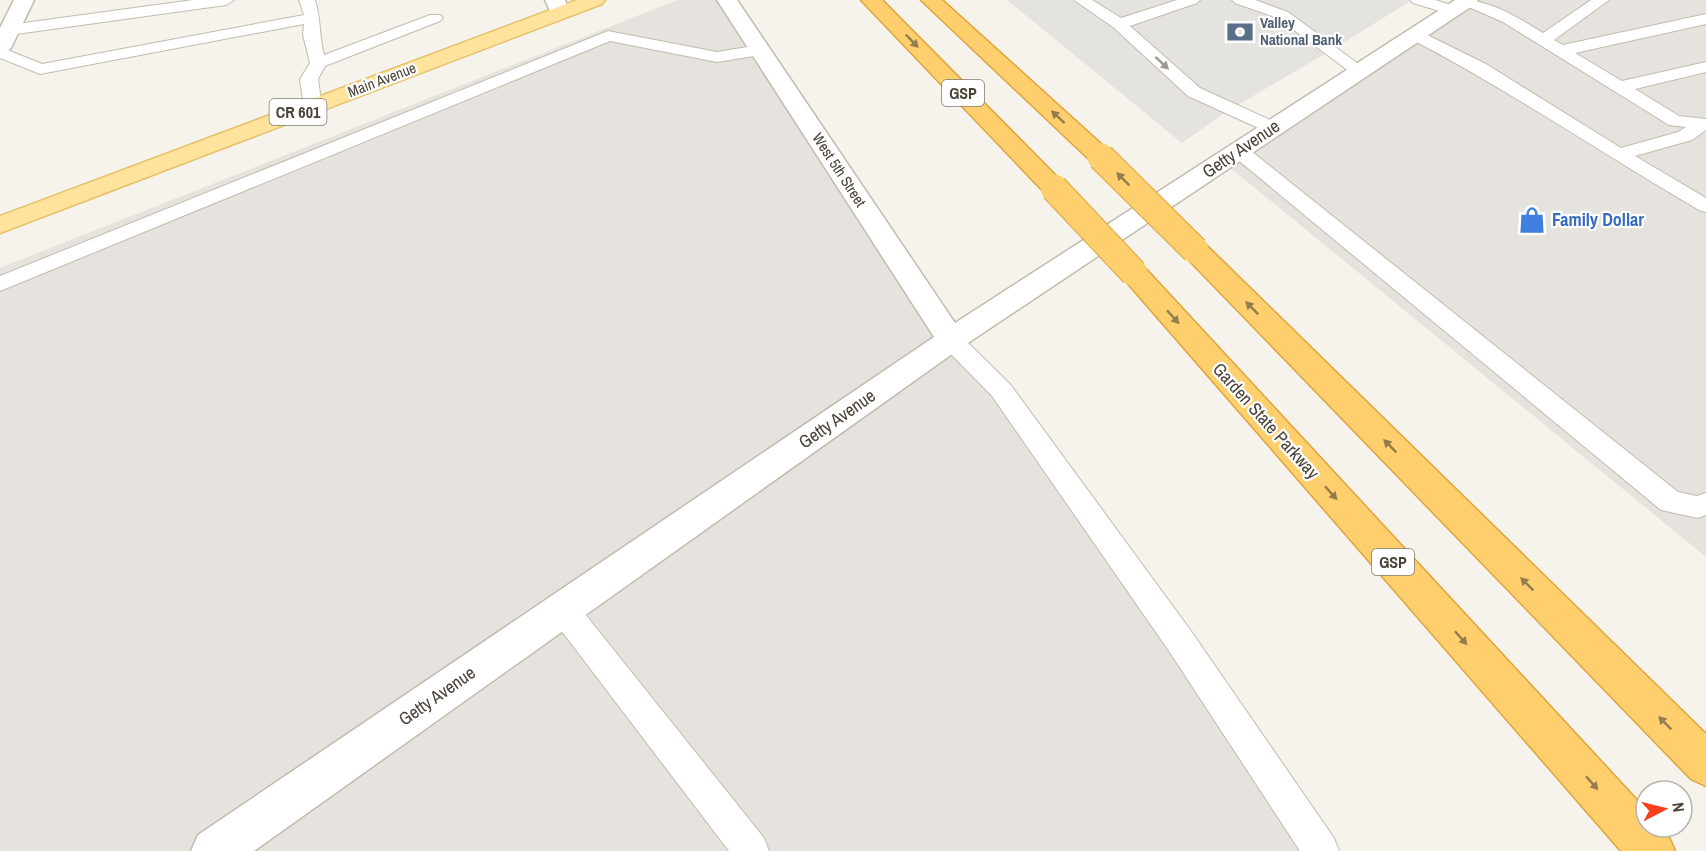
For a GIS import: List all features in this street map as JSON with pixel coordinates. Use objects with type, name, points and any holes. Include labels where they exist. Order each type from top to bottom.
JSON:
[{"type":"highway","name":"Garden State Parkway","points":[[871,0],[1134,273],[1652,851]]},
{"type":"highway","name":"GSP","points":[[931,0],[1101,157],[1706,764]]},
{"type":"main road","name":"Main Avenue","points":[[0,225],[313,106],[558,7],[595,0]]},
{"type":"street","points":[[3,43],[24,0]]},
{"type":"street","name":"West 5th Street","points":[[727,0],[951,340]]},
{"type":"street","name":"Getty Avenue","points":[[214,851],[951,340],[1463,4]]},
{"type":"lane","points":[[3,43],[226,0]]},
{"type":"lane","points":[[307,0],[313,18],[311,35],[318,63]]},
{"type":"lane","points":[[1082,0],[1119,24],[1194,92],[1273,128]]},
{"type":"lane","points":[[1119,24],[1192,0]]},
{"type":"lane","points":[[1240,0],[1283,15],[1360,71]]},
{"type":"lane","points":[[1418,0],[1463,4],[1509,19],[1675,121],[1704,125]]},
{"type":"lane","points":[[1543,40],[1601,0]]},
{"type":"lane","points":[[3,43],[40,69],[313,18]]},
{"type":"lane","points":[[313,106],[309,79],[318,63],[435,18]]},
{"type":"lane","points":[[1560,51],[1706,19]]},
{"type":"lane","points":[[1415,35],[1480,68],[1619,155],[1706,206]]},
{"type":"lane","points":[[0,284],[608,36],[717,57],[760,50]]},
{"type":"lane","points":[[1620,87],[1706,67]]},
{"type":"lane","points":[[1619,155],[1685,136],[1704,125]]},
{"type":"lane","points":[[1239,151],[1671,502],[1698,507],[1706,504]]},
{"type":"lane","points":[[951,340],[1000,390],[1014,408],[1174,632],[1321,851]]},
{"type":"lane","points":[[562,608],[751,851]]},
{"type":"shaded area","points":[[677,0],[727,0],[1317,851],[0,851],[0,268]]},
{"type":"shaded area","points":[[1007,0],[1412,0],[1229,110],[1182,143]]},
{"type":"shaded area","points":[[1458,0],[1706,0],[1706,557],[1222,161]]},
{"type":"place","name":"Valley National Bank","points":[[1240,32]]},
{"type":"place","name":"Family Dollar","points":[[1532,220]]}]
